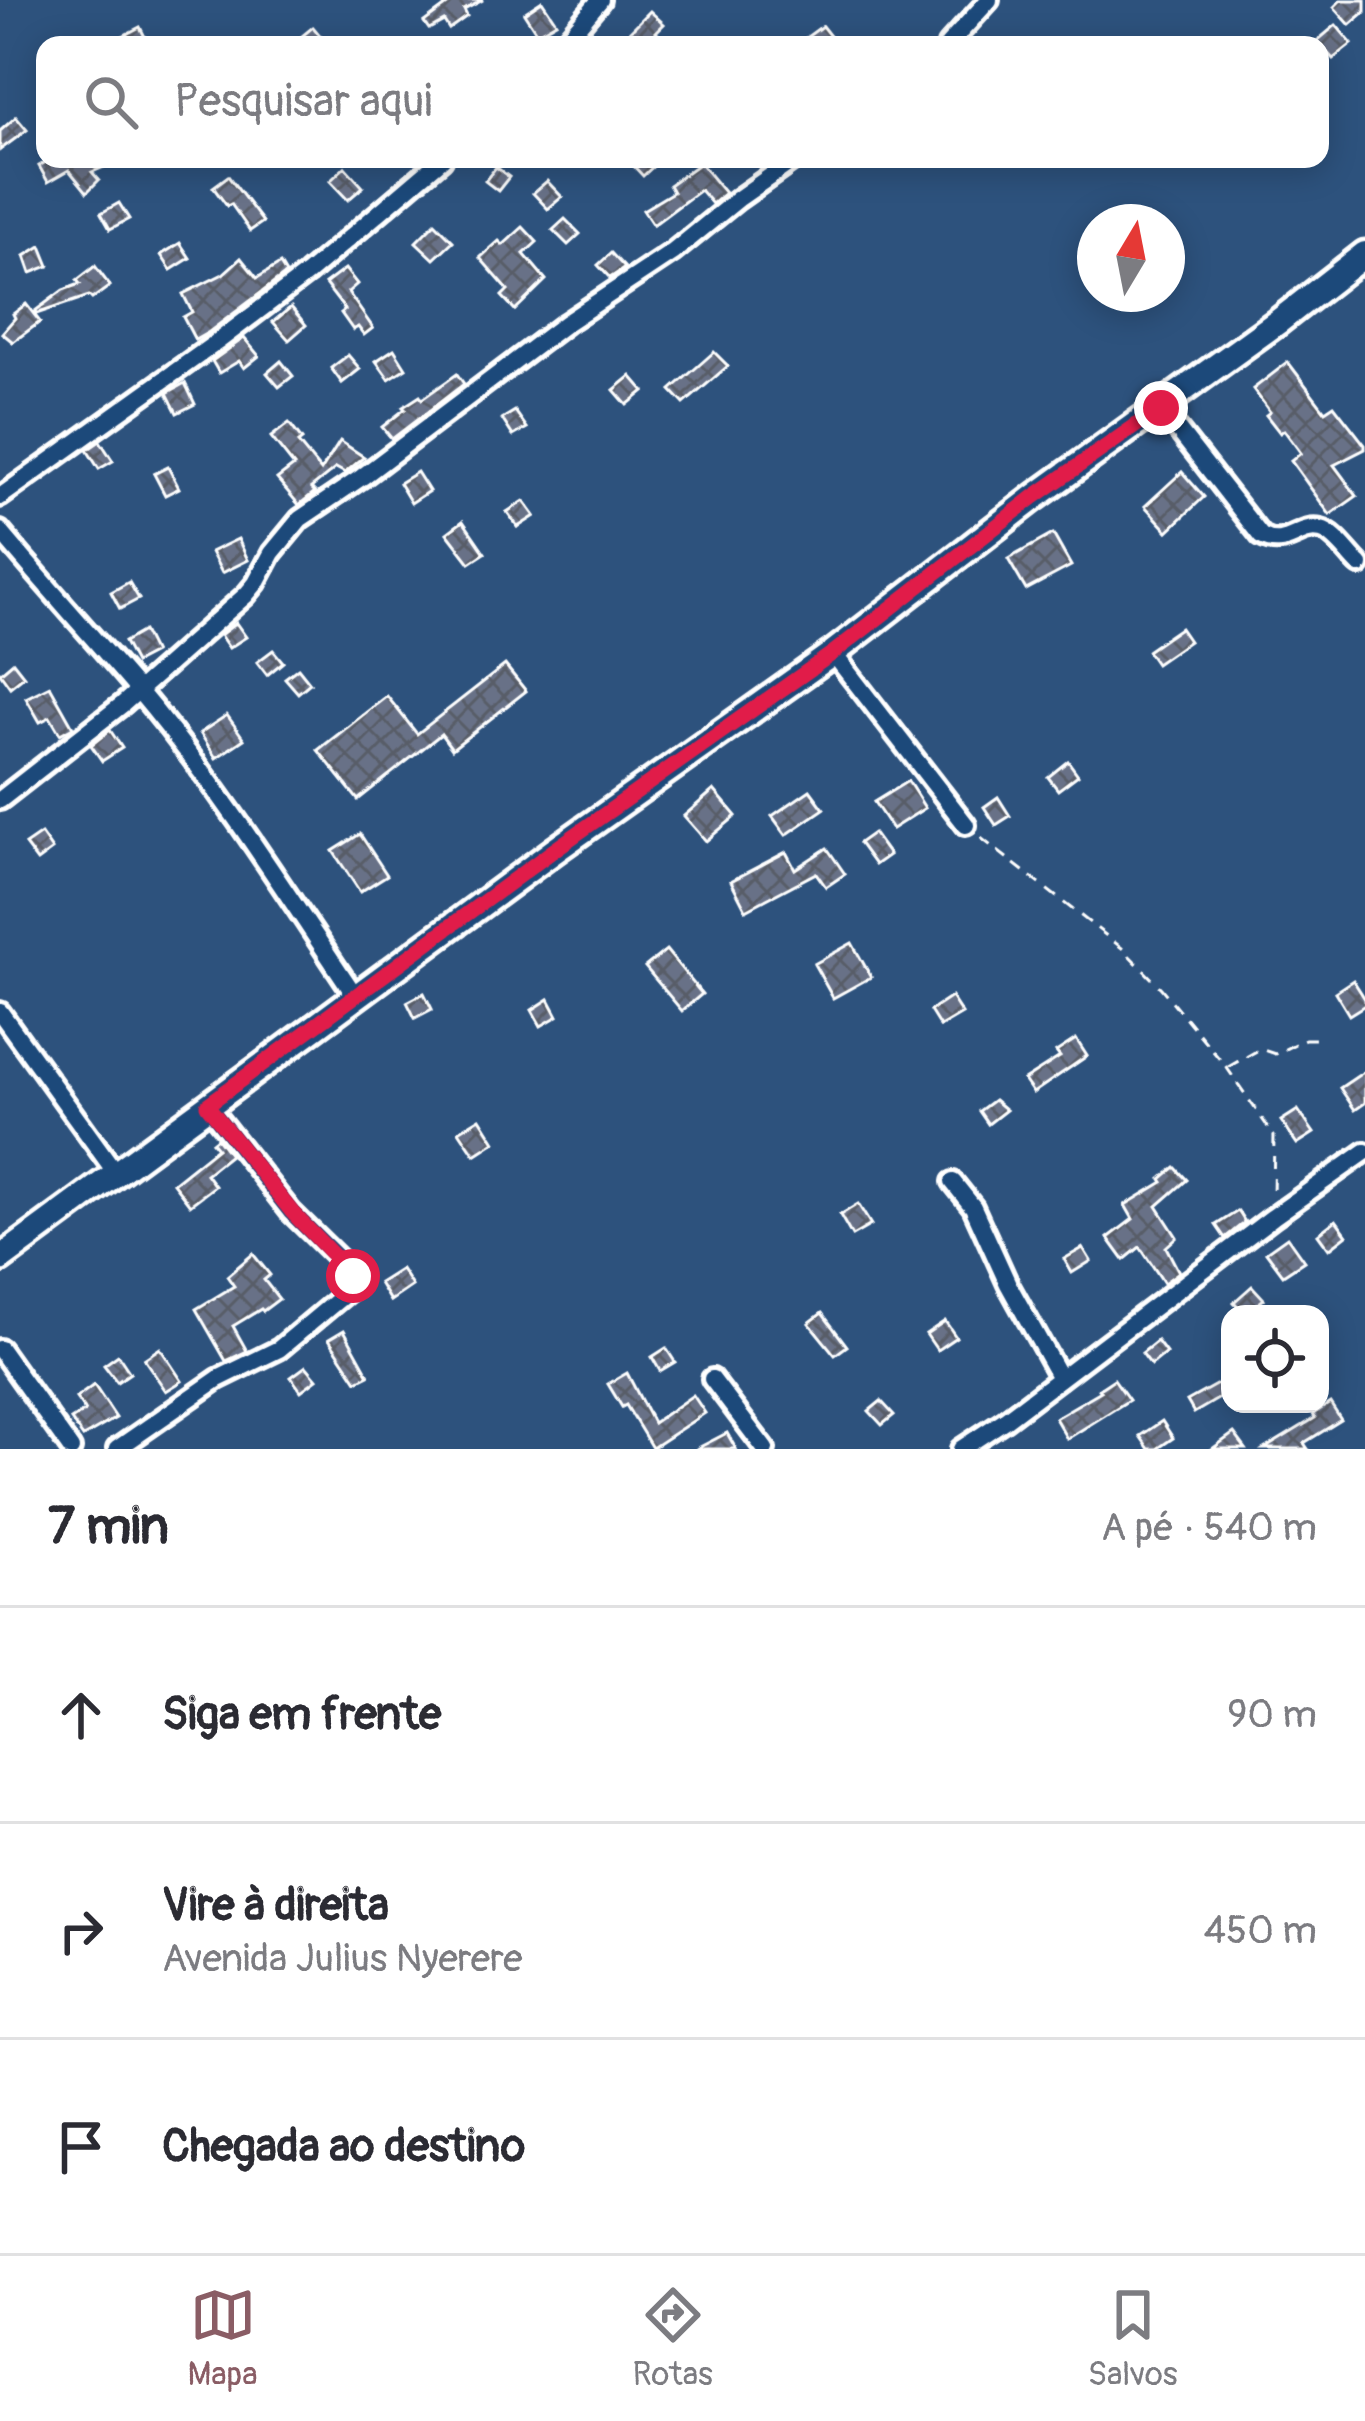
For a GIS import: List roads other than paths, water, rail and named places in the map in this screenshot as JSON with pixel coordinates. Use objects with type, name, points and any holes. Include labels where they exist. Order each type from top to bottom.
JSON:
[{"type":"street","points":[[570,36],[600,0]]},
{"type":"street","points":[[956,36],[989,0]]},
{"type":"street","points":[[0,497],[307,274],[431,168]]},
{"type":"street","points":[[0,800],[139,691],[246,596],[300,519],[566,323],[673,252],[782,168]]},
{"type":"street","points":[[0,1259],[554,850],[833,653],[1034,497],[1365,254]]},
{"type":"street","points":[[1161,408],[1261,536],[1282,541],[1323,530],[1360,565]]},
{"type":"street","points":[[0,531],[139,691],[264,861],[356,997]]},
{"type":"street","points":[[833,653],[966,825]]},
{"type":"street","points":[[0,1012],[116,1173]]},
{"type":"street","points":[[117,1449],[218,1379],[279,1349],[352,1288],[354,1280],[344,1264],[292,1212],[207,1105]]},
{"type":"street","points":[[961,1449],[1365,1152]]},
{"type":"street","points":[[953,1182],[973,1207],[1008,1284],[1060,1378]]},
{"type":"street","points":[[0,1349],[71,1449]]},
{"type":"street","points":[[712,1379],[765,1449]]}]
